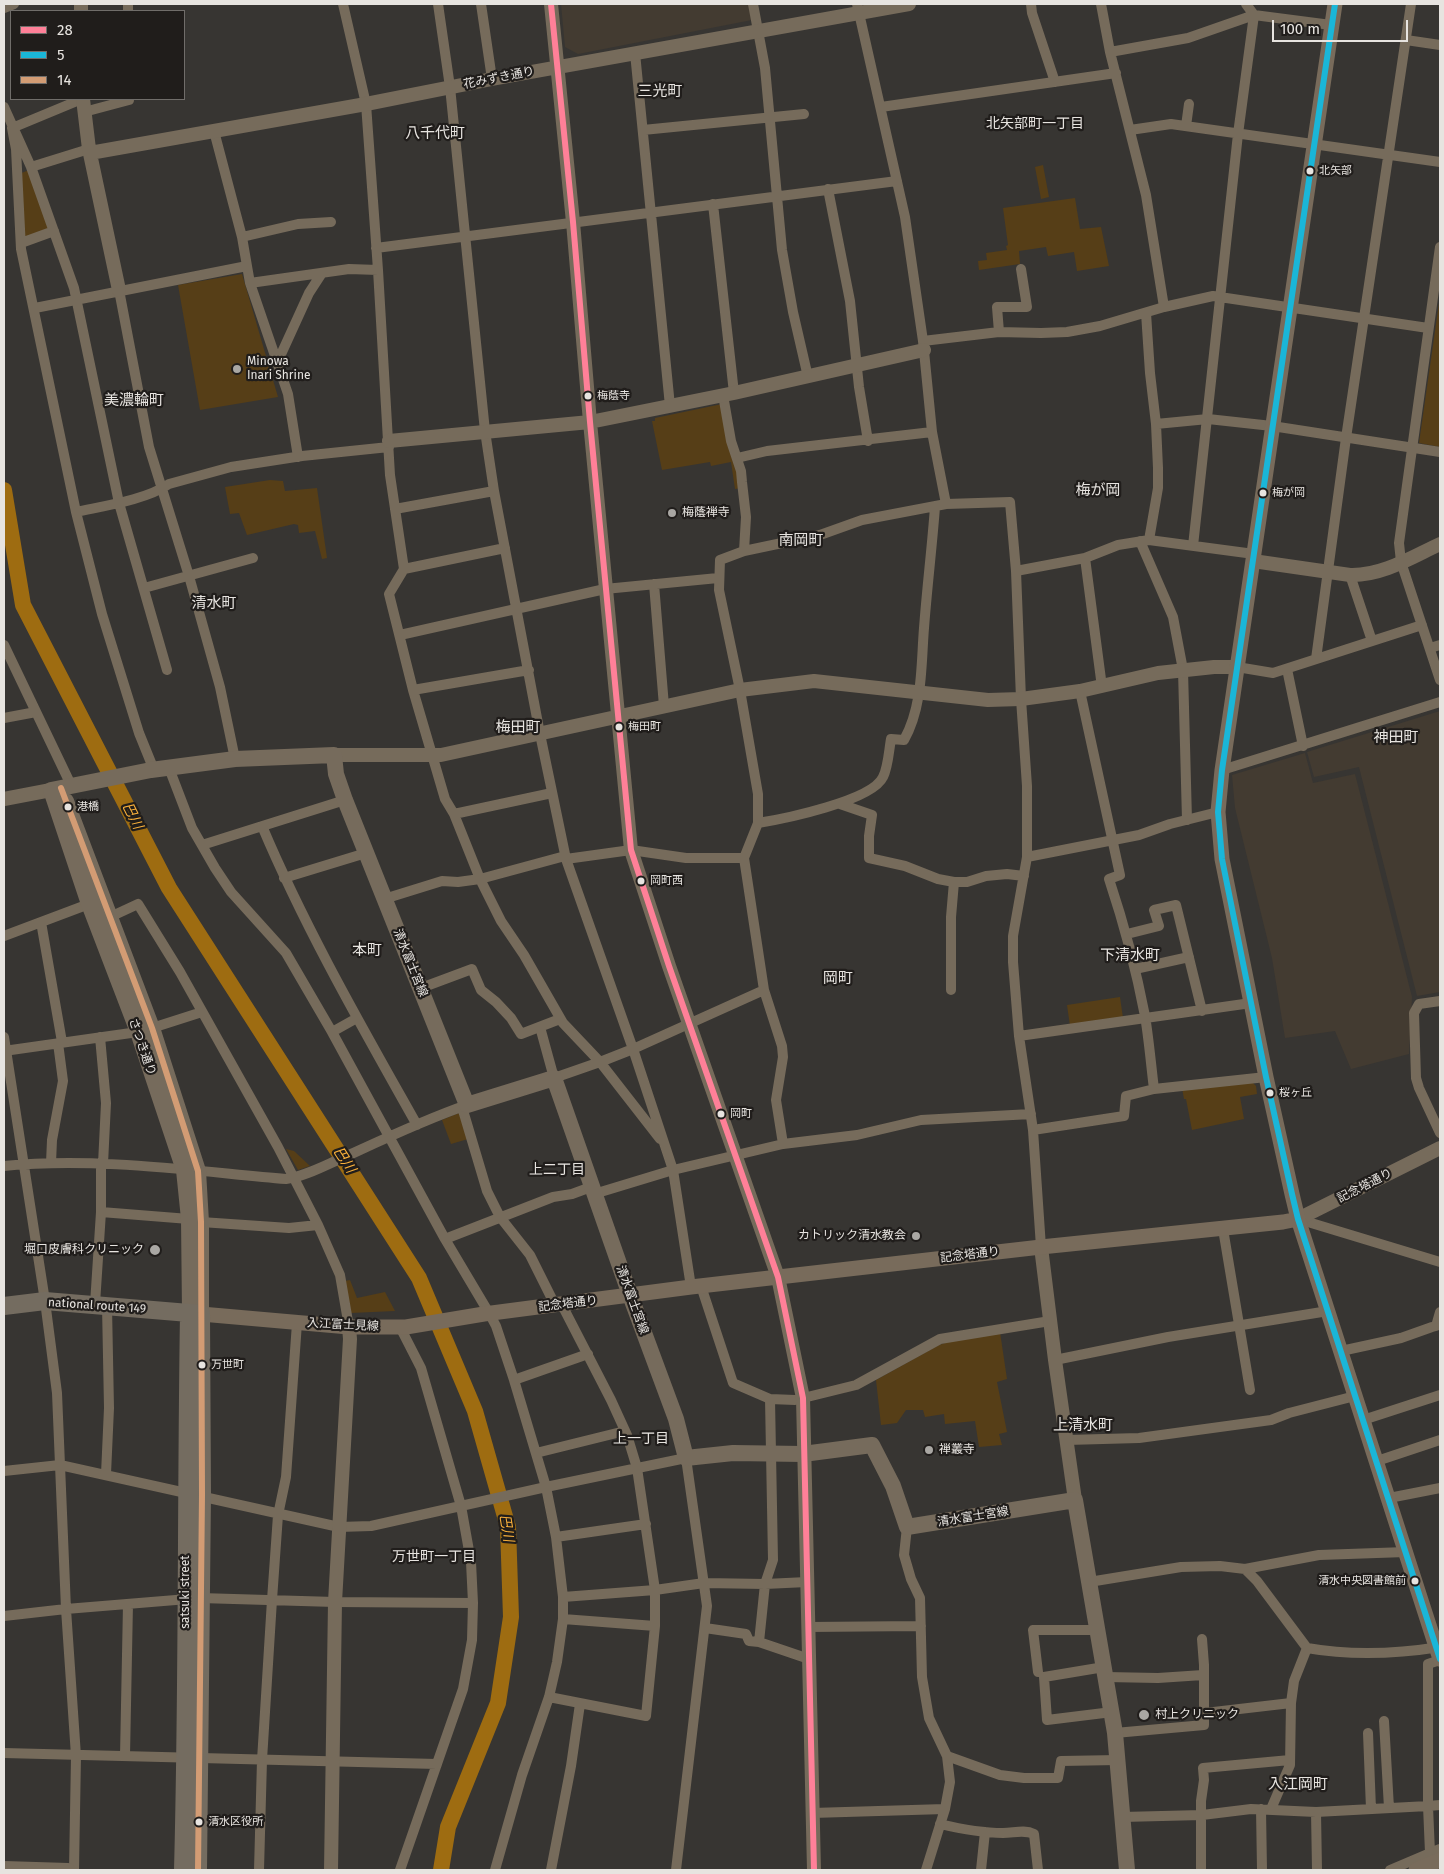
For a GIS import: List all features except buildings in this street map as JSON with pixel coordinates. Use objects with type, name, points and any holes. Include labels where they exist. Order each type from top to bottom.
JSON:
[{"type":"highway","name":"national route 149","points":[[4,1306],[45,1301],[195,1314]]},
{"type":"highway","name":"satsuki street","points":[[195,1314],[193,1758],[198,1870]]},
{"type":"highway","name":"satsuki street","points":[[183,1870],[193,1758]]},
{"type":"main road","points":[[1335,4],[1289,307],[1222,770],[1218,812],[1222,860],[1266,1077],[1298,1219],[1439,1653]]},
{"type":"main road","points":[[65,786],[158,769],[235,759],[334,755]]},
{"type":"main road","name":"清水富士宮線","points":[[334,755],[336,774],[465,1106]]},
{"type":"main road","name":"さつき通り","points":[[65,786],[100,911],[145,1030],[191,1171],[195,1221],[195,1314]]},
{"type":"main road","points":[[465,1106],[554,1078]]},
{"type":"main road","name":"清水富士宮線","points":[[554,1078],[592,1191],[676,1419],[686,1458]]},
{"type":"main road","name":"記念塔通り","points":[[487,1314],[778,1277],[1041,1247],[1223,1229],[1298,1219]]},
{"type":"main road","name":"入江富士見線","points":[[195,1314],[349,1328],[403,1327],[487,1314]]},
{"type":"main road","points":[[686,1458],[733,1453],[803,1454],[872,1445],[894,1486],[907,1527]]},
{"type":"main road","points":[[1075,1500],[1115,1733],[1127,1870]]},
{"type":"main road","name":"清水富士宮線","points":[[907,1527],[1075,1500]]},
{"type":"main road","points":[[1416,1870],[1435,1856]]},
{"type":"street","points":[[4,8],[14,4]]},
{"type":"street","points":[[343,4],[366,104],[390,475],[404,569],[389,594],[413,690],[445,799],[454,814],[480,879],[501,921],[524,955],[560,1019],[600,1062],[665,1146]]},
{"type":"street","points":[[438,4],[450,87],[485,431],[494,491],[565,857],[633,1049],[673,1170],[696,1287],[733,1383],[770,1399],[795,1400],[856,1385],[940,1339],[1050,1321]]},
{"type":"street","points":[[481,4],[492,79]]},
{"type":"street","points":[[551,4],[631,850],[734,1155],[778,1277],[803,1398],[814,1870]]},
{"type":"street","points":[[753,4],[766,68],[782,250],[793,312],[808,377]]},
{"type":"street","name":"花みずき通り","points":[[90,151],[366,104],[492,79],[758,31],[858,9],[909,4]]},
{"type":"street","points":[[1031,4],[1032,13],[1055,82]]},
{"type":"street","points":[[1101,4],[1110,52],[1146,194],[1164,307]]},
{"type":"street","points":[[1192,546],[1208,419],[1238,134],[1254,15],[1246,4]]},
{"type":"street","points":[[1316,660],[1346,438],[1411,4]]},
{"type":"street","points":[[858,9],[905,216],[924,345],[932,432],[946,504]]},
{"type":"street","points":[[1110,52],[1188,38],[1254,15],[1331,25]]},
{"type":"street","points":[[1406,40],[1440,45]]},
{"type":"street","points":[[635,53],[670,406]]},
{"type":"street","points":[[880,106],[1116,73]]},
{"type":"street","points":[[12,128],[83,103],[129,100]]},
{"type":"street","points":[[83,103],[90,151],[150,447],[220,687],[235,759]]},
{"type":"street","points":[[1186,126],[1189,104]]},
{"type":"street","points":[[4,107],[31,167],[77,300],[119,503],[167,670]]},
{"type":"street","points":[[643,130],[804,114]]},
{"type":"street","points":[[1130,130],[1171,124],[1440,162]]},
{"type":"street","points":[[12,128],[16,149],[21,243],[76,512],[102,614],[139,733],[215,868],[231,892],[286,953],[332,1032],[388,1137],[487,1314],[496,1326],[536,1453],[556,1537],[563,1597],[563,1620],[557,1662],[549,1697],[522,1775],[495,1870]]},
{"type":"street","points":[[214,131],[242,236],[250,283],[288,394],[298,457]]},
{"type":"street","points":[[31,167],[90,151]]},
{"type":"street","points":[[376,248],[897,181]]},
{"type":"street","points":[[828,189],[850,301],[856,365],[868,440]]},
{"type":"street","points":[[714,204],[731,441],[741,471],[746,517],[744,551]]},
{"type":"street","points":[[242,236],[298,224],[331,222]]},
{"type":"street","points":[[21,243],[54,231]]},
{"type":"street","points":[[1440,247],[1437,280],[1428,328],[1399,543],[1401,562],[1422,624],[1435,646],[1440,680]]},
{"type":"street","points":[[35,308],[248,266]]},
{"type":"street","points":[[999,332],[997,307],[1027,307],[1021,268]]},
{"type":"street","points":[[250,283],[349,269],[378,270]]},
{"type":"street","points":[[278,361],[309,293],[322,273]]},
{"type":"street","points":[[76,512],[119,503],[162,489],[169,484],[231,467],[485,431],[590,422],[808,377],[924,345],[999,332],[1067,332],[1100,326],[1164,307],[1213,296],[1428,328]]},
{"type":"street","points":[[1146,313],[1156,424],[1158,488],[1144,540],[1173,617],[1183,670],[1187,820]]},
{"type":"street","points":[[1156,424],[1208,419],[1272,426],[1440,452]]},
{"type":"street","points":[[737,458],[767,451],[932,432]]},
{"type":"street","points":[[395,509],[494,491]]},
{"type":"street","points":[[783,1144],[776,1100],[782,1046],[764,990],[744,858],[758,823],[758,794],[740,690],[718,590],[720,560],[744,551],[802,540],[862,520],[946,504],[1010,502],[1016,571],[1021,699],[1027,786],[1027,857],[1013,936],[1013,962],[1019,1036],[1032,1114],[1041,1247],[1075,1500]]},
{"type":"street","points":[[758,823],[840,804],[871,788],[883,778],[891,739],[904,740],[912,727],[922,671],[935,507]]},
{"type":"street","points":[[1016,571],[1085,558],[1118,545],[1144,540],[1192,546],[1350,575],[1370,573],[1401,562],[1440,544]]},
{"type":"street","points":[[404,569],[505,548]]},
{"type":"street","points":[[144,588],[253,558]]},
{"type":"street","points":[[1085,558],[1102,687]]},
{"type":"street","points":[[1350,575],[1372,641]]},
{"type":"street","points":[[400,635],[606,589],[718,578]]},
{"type":"street","points":[[654,584],[664,706]]},
{"type":"street","points":[[334,755],[432,756],[740,690],[814,681],[988,700],[1021,699],[1080,691],[1158,673],[1214,667],[1273,673],[1422,624]]},
{"type":"street","points":[[4,645],[36,712],[65,786],[4,799]]},
{"type":"street","points":[[1287,669],[1303,746]]},
{"type":"street","points":[[413,690],[529,670]]},
{"type":"street","points":[[1080,691],[1120,874],[1109,879],[1127,934],[1135,969],[1145,1018],[1154,1089]]},
{"type":"street","points":[[1222,770],[1440,702]]},
{"type":"street","points":[[4,718],[36,712]]},
{"type":"street","points":[[454,814],[552,793]]},
{"type":"street","points":[[202,845],[346,800]]},
{"type":"street","points":[[840,804],[872,815],[869,836],[869,858],[905,866],[938,879],[954,882],[967,882],[986,876],[1007,874],[1024,876]]},
{"type":"street","points":[[1027,857],[1139,835],[1170,824],[1218,812]]},
{"type":"street","points":[[262,826],[284,878],[357,1018],[416,1125]]},
{"type":"street","points":[[384,899],[442,881],[458,882],[480,879],[565,857],[631,850],[686,858],[744,858]]},
{"type":"street","points":[[284,878],[366,853]]},
{"type":"street","points":[[951,990],[951,933],[954,882]]},
{"type":"street","points":[[4,936],[41,922],[138,904],[180,972],[295,1178],[318,1224],[340,1275],[349,1328],[335,1602],[331,1870]]},
{"type":"street","points":[[1127,934],[1159,926],[1154,910],[1176,905],[1202,1011]]},
{"type":"street","points":[[41,922],[60,1043],[63,1081],[52,1140],[52,1163]]},
{"type":"street","points":[[1135,969],[1189,958]]},
{"type":"street","points":[[420,988],[472,969],[481,990],[511,1018],[521,1034],[560,1019]]},
{"type":"street","points":[[540,1027],[554,1078],[633,1049],[764,990]]},
{"type":"street","points":[[1440,1001],[1419,1004],[1414,1013],[1416,1078],[1440,1133]]},
{"type":"street","points":[[1019,1036],[1251,1003]]},
{"type":"street","points":[[5,1051],[145,1030],[202,1012]]},
{"type":"street","points":[[332,1032],[357,1018]]},
{"type":"street","points":[[4,1037],[45,1301],[57,1394],[66,1608],[76,1756],[74,1870]]},
{"type":"street","points":[[100,1037],[106,1103],[101,1212],[101,1305],[109,1408],[106,1474]]},
{"type":"street","points":[[1033,1130],[1124,1116],[1126,1096],[1154,1089],[1266,1077]]},
{"type":"street","points":[[4,1166],[52,1163],[102,1164],[286,1179],[295,1178],[416,1125],[465,1106],[482,1177],[500,1217],[530,1254],[588,1354],[625,1431],[637,1468],[646,1524],[655,1590],[655,1626],[646,1716],[549,1697]]},
{"type":"street","points":[[445,1238],[553,1197],[592,1191],[783,1144],[857,1135],[921,1120],[1032,1114]]},
{"type":"street","name":"記念塔通り","points":[[1298,1219],[1440,1148]]},
{"type":"street","points":[[101,1212],[289,1228],[318,1224]]},
{"type":"street","points":[[1298,1219],[1440,1262]]},
{"type":"street","points":[[1223,1229],[1250,1390]]},
{"type":"street","points":[[1055,1360],[1168,1336],[1328,1312]]},
{"type":"street","points":[[1341,1351],[1401,1338],[1436,1326],[1440,1312]]},
{"type":"street","points":[[259,1870],[262,1760],[272,1600],[278,1515],[286,1477],[297,1323]]},
{"type":"street","points":[[400,1870],[468,1670],[472,1640],[473,1603],[471,1562],[463,1505],[421,1368],[403,1327]]},
{"type":"street","points":[[514,1380],[588,1354]]},
{"type":"street","points":[[1364,1420],[1440,1395]]},
{"type":"street","points":[[1067,1440],[1139,1438],[1271,1420],[1289,1413],[1355,1396]]},
{"type":"street","points":[[759,1642],[765,1584],[773,1560],[770,1399]]},
{"type":"street","points":[[536,1453],[625,1431]]},
{"type":"street","points":[[1377,1461],[1440,1440]]},
{"type":"street","points":[[4,1471],[60,1464],[194,1493],[278,1515],[339,1527],[371,1526],[544,1487],[686,1458],[706,1606],[676,1870]]},
{"type":"street","points":[[1389,1498],[1440,1488]]},
{"type":"street","points":[[556,1537],[646,1524]]},
{"type":"street","points":[[907,1527],[904,1555],[911,1579],[920,1598],[922,1678],[929,1718],[947,1756],[950,1782],[945,1809],[926,1870]]},
{"type":"street","points":[[1089,1582],[1181,1567],[1220,1566],[1245,1569],[1319,1555],[1406,1552]]},
{"type":"street","points":[[1245,1569],[1257,1581],[1307,1648],[1336,1653],[1358,1654],[1423,1650],[1439,1653]]},
{"type":"street","points":[[563,1597],[655,1590],[704,1583],[765,1584],[807,1582]]},
{"type":"street","points":[[4,1616],[66,1608],[193,1599],[473,1603]]},
{"type":"street","points":[[125,1756],[128,1604]]},
{"type":"street","points":[[563,1620],[655,1626]]},
{"type":"street","points":[[808,1627],[921,1626]]},
{"type":"street","points":[[705,1628],[746,1634],[749,1641],[759,1642],[809,1658]]},
{"type":"street","points":[[1038,1672],[1033,1630],[1098,1630]]},
{"type":"street","points":[[1115,1733],[1204,1725],[1202,1639]]},
{"type":"street","points":[[1262,1870],[1266,1809],[1286,1776],[1290,1760],[1291,1703],[1294,1681],[1307,1648]]},
{"type":"street","points":[[1435,1856],[1428,1806],[1428,1664],[1439,1653]]},
{"type":"street","points":[[1112,1712],[1048,1720],[1044,1677],[1105,1672],[1158,1678],[1203,1675]]},
{"type":"street","points":[[1205,1713],[1291,1703]]},
{"type":"street","points":[[551,1870],[571,1766],[580,1704]]},
{"type":"street","points":[[1384,1721],[1389,1808]]},
{"type":"street","points":[[1368,1733],[1370,1809]]},
{"type":"street","points":[[4,1753],[437,1764]]},
{"type":"street","points":[[1369,1754],[1386,1753]]},
{"type":"street","points":[[947,1756],[1000,1775],[1024,1778],[1058,1778],[1061,1761],[1118,1760]]},
{"type":"street","points":[[1201,1870],[1203,1768],[1290,1760]]},
{"type":"street","points":[[1122,1817],[1202,1815],[1266,1809],[1316,1812],[1440,1805]]},
{"type":"street","points":[[812,1813],[945,1809]]},
{"type":"street","points":[[1316,1812],[1317,1870]]},
{"type":"street","points":[[940,1824],[985,1832],[1028,1831],[1034,1834],[1038,1870]]},
{"type":"street","points":[[981,1870],[985,1832]]},
{"type":"street","points":[[1390,1870],[1435,1856],[1440,1849]]},
{"type":"street","points":[[4,1868],[68,1870]]},
{"type":"shaded area","points":[[561,4],[749,4],[752,20],[578,54],[565,47]]},
{"type":"shaded area","points":[[1043,165],[1049,197],[1041,199],[1035,167]]},
{"type":"shaded area","points":[[29,170],[50,230],[23,238],[19,174]]},
{"type":"shaded area","points":[[1075,198],[1080,229],[1101,227],[1109,266],[1077,271],[1074,252],[1048,256],[1046,247],[1019,251],[1020,264],[979,270],[978,261],[987,260],[986,253],[1007,250],[1003,208]]},
{"type":"shaded area","points":[[242,274],[278,397],[200,410],[178,285]]},
{"type":"shaded area","points":[[1440,296],[1440,447],[1419,443]]},
{"type":"shaded area","points":[[722,404],[741,488],[735,489],[731,462],[711,466],[710,462],[662,470],[652,421],[655,421],[655,418]]},
{"type":"shaded area","points":[[270,480],[283,481],[285,491],[317,488],[327,558],[322,559],[315,531],[299,533],[298,525],[294,524],[247,535],[239,513],[230,514],[225,487]]},
{"type":"shaded area","points":[[1440,711],[1440,992],[1417,996],[1359,767],[1314,777],[1307,752]]},
{"type":"shaded area","points":[[1305,753],[1313,783],[1355,774],[1412,997],[1409,1054],[1351,1069],[1335,1031],[1285,1038],[1272,958],[1235,808],[1232,775]]},
{"type":"shaded area","points":[[1120,997],[1123,1018],[1070,1026],[1067,1005]]},
{"type":"shaded area","points":[[1252,1082],[1256,1086],[1257,1094],[1240,1097],[1244,1119],[1192,1130],[1182,1088]]},
{"type":"shaded area","points":[[459,1113],[468,1139],[451,1144],[442,1120]]},
{"type":"shaded area","points":[[286,1149],[294,1151],[310,1166],[298,1170]]},
{"type":"shaded area","points":[[350,1280],[357,1298],[385,1292],[395,1311],[351,1313],[344,1281]]},
{"type":"shaded area","points":[[1000,1332],[1007,1379],[997,1382],[1007,1432],[999,1434],[1002,1445],[979,1447],[975,1421],[945,1424],[944,1414],[925,1417],[923,1410],[906,1410],[897,1423],[881,1425],[876,1380],[939,1345],[957,1339]]},
{"type":"waterway","name":"巴川","points":[[4,490],[23,605],[169,888],[419,1278],[475,1411],[508,1527],[511,1617],[498,1703],[448,1827],[441,1870]]},
{"type":"transit line","name":"28","points":[[551,4],[631,850],[669,966],[778,1277],[803,1398],[814,1870]]},
{"type":"transit line","name":"5","points":[[1335,4],[1222,770],[1218,812],[1222,859],[1266,1077],[1298,1219],[1440,1659]]},
{"type":"transit line","name":"14","points":[[61,788],[152,1028],[198,1171],[201,1222],[202,1495],[198,1870]]},
{"type":"place","name":"北矢部","points":[[1310,171]]},
{"type":"place","name":"Minowa Inari Shrine","points":[[237,369]]},
{"type":"place","name":"梅蔭寺","points":[[588,396]]},
{"type":"place","name":"梅が岡","points":[[1263,493]]},
{"type":"place","name":"梅蔭禅寺","points":[[672,513]]},
{"type":"place","name":"梅田町","points":[[619,727]]},
{"type":"place","name":"港橋","points":[[68,807]]},
{"type":"place","name":"岡町西","points":[[641,881]]},
{"type":"place","name":"桜ヶ丘","points":[[1270,1093]]},
{"type":"place","name":"岡町","points":[[721,1114]]},
{"type":"place","name":"カトリック清水教会","points":[[916,1236]]},
{"type":"place","name":"堀口皮膚科クリニック","points":[[155,1250]]},
{"type":"place","name":"万世町","points":[[202,1365]]},
{"type":"place","name":"禅叢寺","points":[[929,1450]]},
{"type":"place","name":"清水中央図書館前","points":[[1415,1581]]},
{"type":"place","name":"村上クリニック","points":[[1144,1715]]},
{"type":"place","name":"清水区役所","points":[[199,1822]]},
{"type":"district","name":"三光町","points":[[660,92]]},
{"type":"district","name":"北矢部町一丁目","points":[[1035,124]]},
{"type":"district","name":"八千代町","points":[[435,134]]},
{"type":"district","name":"美濃輪町","points":[[134,401]]},
{"type":"district","name":"梅が岡","points":[[1098,491]]},
{"type":"district","name":"南岡町","points":[[801,541]]},
{"type":"district","name":"清水町","points":[[214,604]]},
{"type":"district","name":"梅田町","points":[[518,728]]},
{"type":"district","name":"神田町","points":[[1396,738]]},
{"type":"district","name":"本町","points":[[367,951]]},
{"type":"district","name":"下清水町","points":[[1130,956]]},
{"type":"district","name":"岡町","points":[[838,979]]},
{"type":"district","name":"上二丁目","points":[[557,1170]]},
{"type":"district","name":"上清水町","points":[[1083,1426]]},
{"type":"district","name":"上一丁目","points":[[641,1439]]},
{"type":"district","name":"万世町一丁目","points":[[434,1557]]},
{"type":"district","name":"入江岡町","points":[[1298,1785]]}]
